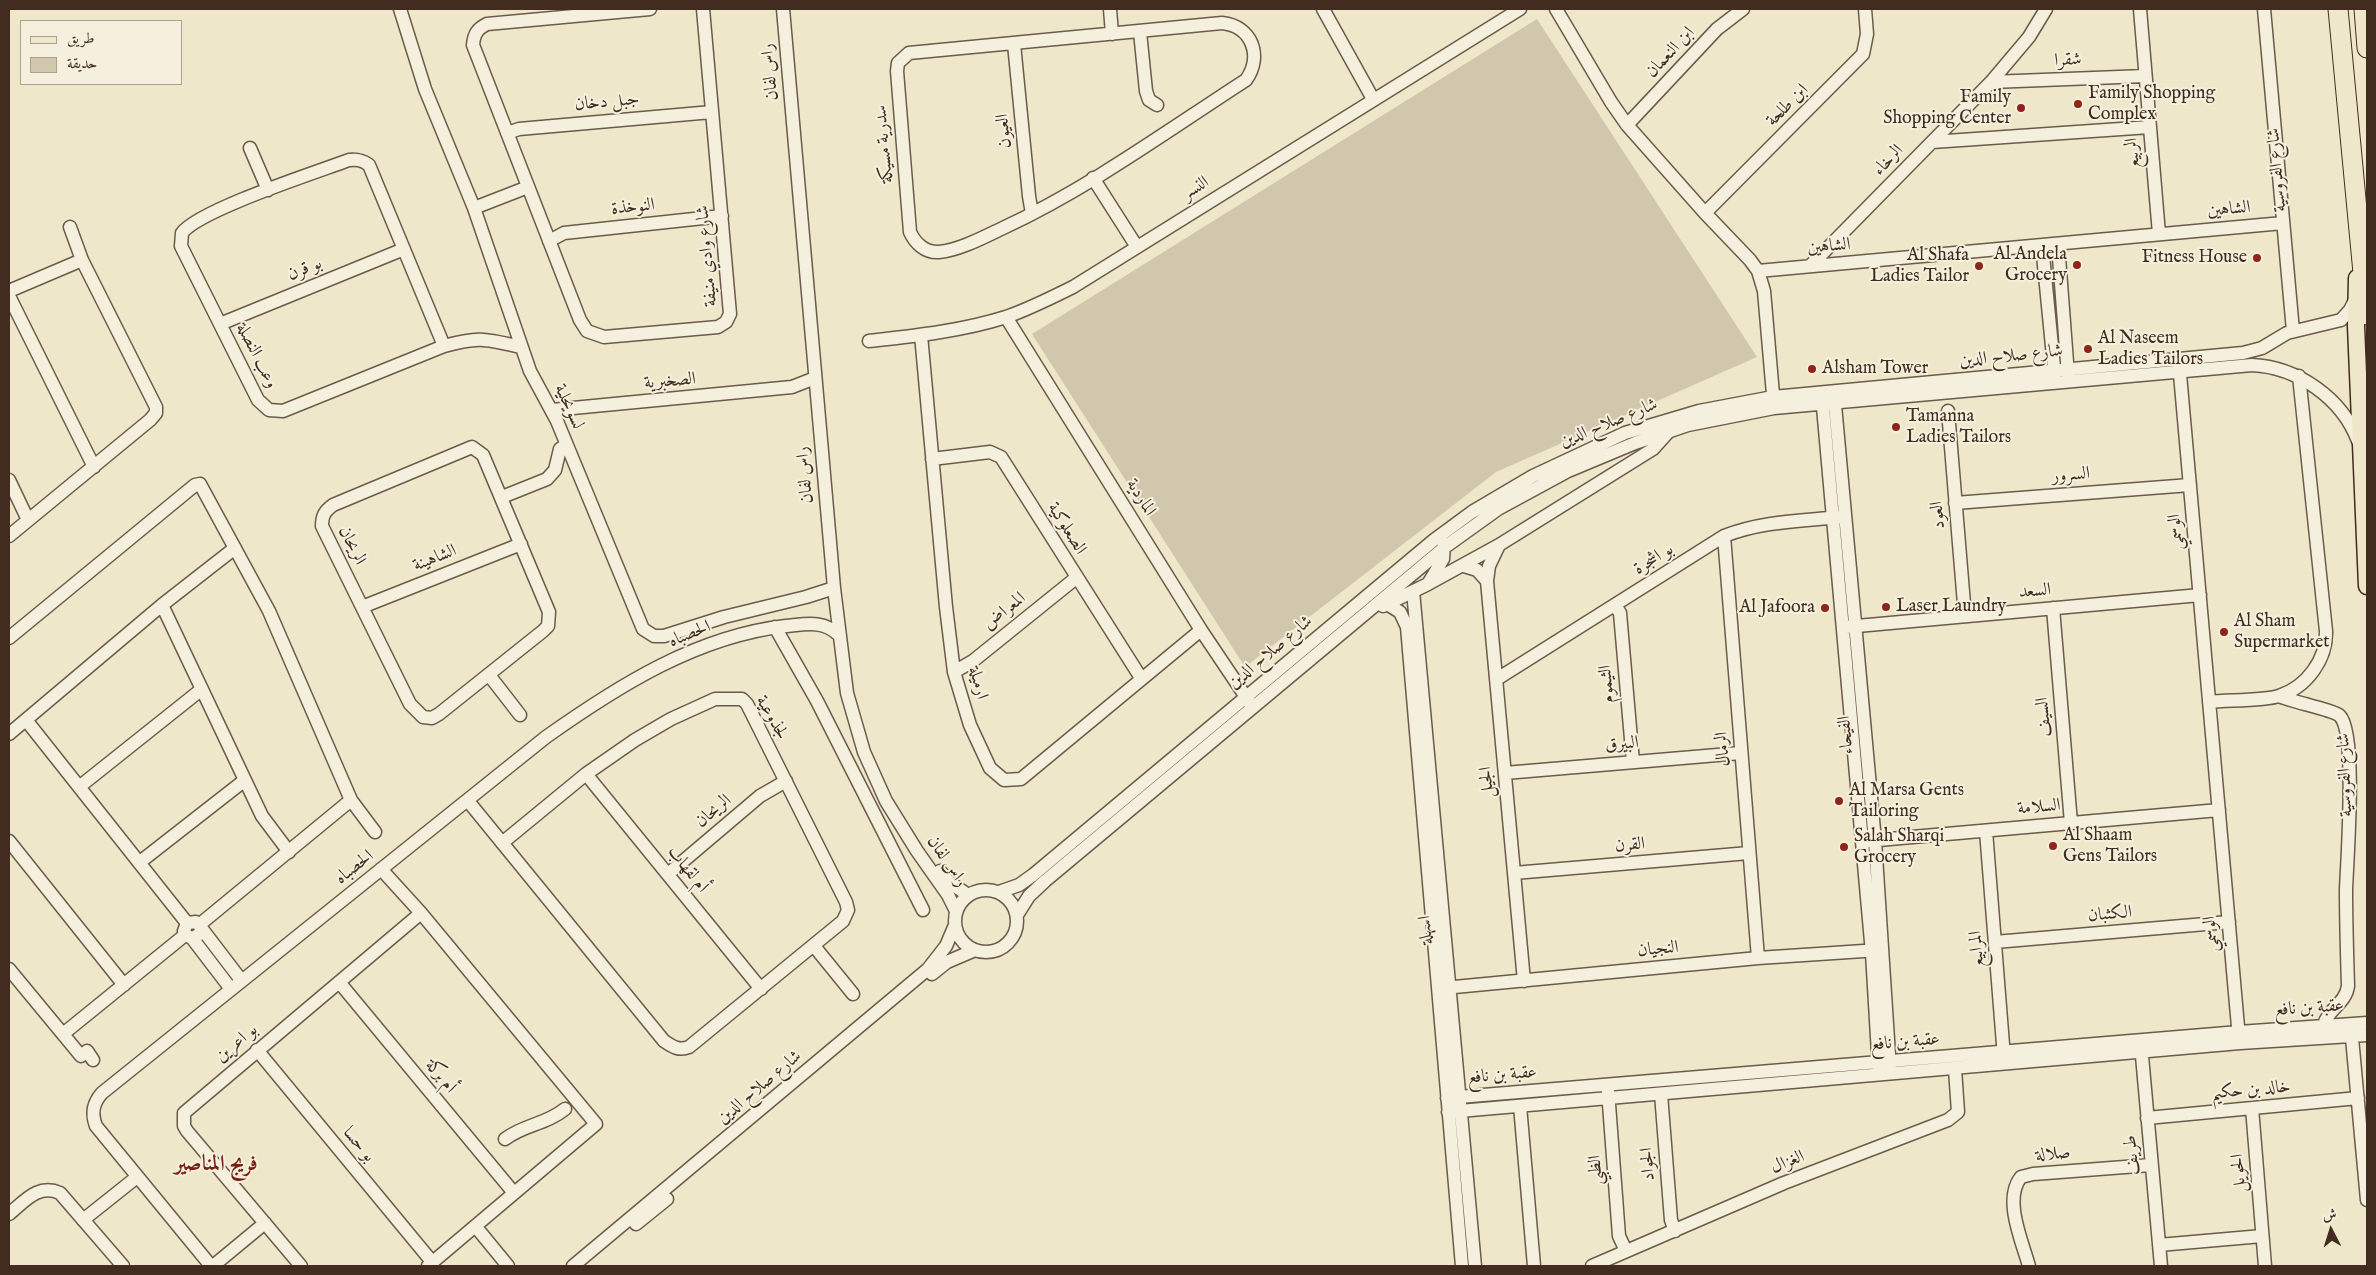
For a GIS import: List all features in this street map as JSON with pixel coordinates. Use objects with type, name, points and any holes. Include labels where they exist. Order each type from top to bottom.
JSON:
[{"type":"highway","points":[[2338,9],[2367,316]]},
{"type":"highway","points":[[2364,9],[2367,48]]},
{"type":"main road","points":[[2358,220],[2356,298],[2367,586]]},
{"type":"street","name":"لسويحلية","points":[[400,9],[425,89],[474,208],[530,371],[552,410],[643,629],[650,635],[659,637],[830,589]]},
{"type":"street","name":"شارع وادي منيفة","points":[[650,9],[486,24],[478,28],[474,36],[473,45],[580,320],[587,330],[594,335],[604,337],[718,328],[726,322],[730,314],[731,306],[703,9]]},
{"type":"street","name":"راس لفان","points":[[783,9],[835,632],[847,693],[864,752],[886,801],[917,851],[948,895],[956,911]]},
{"type":"street","name":"راس لفان","points":[[791,9],[832,497],[854,691],[872,750],[893,799],[942,874],[955,887],[968,895]]},
{"type":"street","points":[[1110,9],[1112,34]]},
{"type":"street","points":[[1322,9],[1373,99]]},
{"type":"street","name":"النسر","points":[[868,340],[921,335],[1006,317],[1073,287],[1520,9]]},
{"type":"street","points":[[1556,9],[1611,102],[1627,125],[1758,271],[1764,291],[1774,403]]},
{"type":"street","name":"ابن النعمان","points":[[1627,125],[1717,29],[1742,9]]},
{"type":"street","name":"ابن طلحة","points":[[1705,213],[1863,54],[1867,34],[1865,9]]},
{"type":"street","name":"الرخاء","points":[[1810,266],[1991,82],[2029,36],[2046,9]]},
{"type":"street","name":"الربيع","points":[[2140,9],[2159,234]]},
{"type":"street","name":"شارع الفروسية","points":[[2264,9],[2293,331]]},
{"type":"street","name":"سدرية مسيكة","points":[[1231,24],[1247,35],[1255,52],[1254,70],[1246,80],[1093,178],[1032,214],[985,237],[937,252],[920,246],[910,232],[897,71],[898,63],[908,53],[1140,32],[1231,24]]},
{"type":"street","points":[[1140,32],[1146,92],[1149,100],[1157,105]]},
{"type":"street","name":"العيون","points":[[1014,44],[1032,214]]},
{"type":"street","name":"شقرا","points":[[1991,82],[2145,76]]},
{"type":"street","name":"جبل دخان","points":[[507,133],[519,129],[712,112]]},
{"type":"street","points":[[1932,142],[2150,127]]},
{"type":"street","points":[[250,148],[268,190]]},
{"type":"street","name":"وعب النصلة","points":[[444,346],[369,165],[364,161],[349,160],[268,190],[196,221],[182,233],[182,246],[220,324],[258,400],[269,410],[283,411],[444,346],[475,338],[521,347]]},
{"type":"street","points":[[1093,178],[1137,247]]},
{"type":"street","points":[[474,208],[528,187]]},
{"type":"street","name":"النوخذة","points":[[549,241],[564,233],[722,216]]},
{"type":"street","name":"الشاهين","points":[[1758,271],[2283,223]]},
{"type":"street","points":[[9,536],[150,420],[156,413],[156,407],[82,260],[70,226]]},
{"type":"street","points":[[2058,244],[2068,374]]},
{"type":"street","points":[[2042,245],[2054,375]]},
{"type":"street","name":"بو قرن","points":[[220,324],[404,249]]},
{"type":"street","points":[[9,291],[82,260]]},
{"type":"street","points":[[9,296],[94,466]]},
{"type":"street","name":"شارع صلاح الدين","points":[[1017,915],[1029,896],[1045,880],[1434,540],[1472,512],[1533,476],[1625,433],[1774,403],[2179,364],[2243,353],[2257,350],[2293,331],[2341,320],[2350,310],[2356,298]]},
{"type":"street","name":"الماردية","points":[[1006,317],[1201,630],[1249,702]]},
{"type":"street","name":"ارميلة","points":[[921,335],[946,607],[954,672],[970,725],[983,757],[997,776],[1013,781],[1021,779],[1201,630]]},
{"type":"street","points":[[2257,350],[2256,358],[2260,365]]},
{"type":"street","name":"شارع صلاح الدين","points":[[2179,364],[2260,365],[2299,376],[2321,392],[2348,419],[2358,441],[2361,458]]},
{"type":"street","name":"الوسمي","points":[[2179,364],[2239,1037]]},
{"type":"street","points":[[2210,702],[2279,696],[2298,684],[2314,669],[2321,660],[2326,645],[2299,376]]},
{"type":"street","name":"الصخبرية","points":[[792,388],[815,378]]},
{"type":"street","name":"الصخبرية","points":[[552,410],[792,388],[816,393]]},
{"type":"street","name":"الفيحاء","points":[[1829,398],[1877,950],[1884,1069]]},
{"type":"street","name":"العود","points":[[1948,411],[1965,616]]},
{"type":"street","name":"شارع صلاح الدين","points":[[1366,612],[1387,604],[1464,566],[1499,545],[1653,449],[1670,424]]},
{"type":"street","name":"شارع صلاح الدين","points":[[999,892],[1019,885],[1034,875],[1249,702],[1366,612],[1445,547],[1498,509],[1568,471],[1670,424]]},
{"type":"street","points":[[502,497],[547,479],[554,470],[560,449],[566,445]]},
{"type":"street","name":"الريحان","points":[[472,447],[478,449],[483,455],[502,497],[549,612],[548,626],[439,714],[432,718],[423,717],[410,704],[322,526],[325,511],[333,505],[472,447]]},
{"type":"street","name":"الصعلوكية","points":[[932,459],[990,452],[1001,457],[1141,678]]},
{"type":"street","points":[[9,480],[28,520]]},
{"type":"street","points":[[9,638],[194,485],[200,484],[269,610],[351,800],[375,832]]},
{"type":"street","name":"السرور","points":[[1955,503],[2190,484]]},
{"type":"street","name":"بو اشجرة","points":[[1496,679],[1724,536],[1746,527],[1840,517]]},
{"type":"street","name":"الرمال","points":[[1724,536],[1758,958]]},
{"type":"street","points":[[1428,584],[1443,559],[1445,547],[1440,540],[1434,540]]},
{"type":"street","name":"الشاهينة","points":[[362,607],[521,544]]},
{"type":"street","name":"الجيل","points":[[1499,545],[1489,566],[1487,581],[1524,981]]},
{"type":"street","points":[[9,734],[162,605],[235,548]]},
{"type":"street","points":[[1464,566],[1478,570],[1487,581]]},
{"type":"street","name":"المعراض","points":[[954,672],[974,661],[1076,578]]},
{"type":"street","name":"اسهلة","points":[[1413,591],[1453,1098],[1462,1266]]},
{"type":"street","name":"السعد","points":[[1849,627],[2200,595]]},
{"type":"street","name":"اسهلة","points":[[1387,604],[1400,612],[1407,627],[1444,988]]},
{"type":"street","points":[[162,605],[262,816],[289,852]]},
{"type":"street","name":"الثيموم","points":[[1615,605],[1620,613],[1633,762]]},
{"type":"street","name":"السيف","points":[[2053,608],[2071,823]]},
{"type":"street","name":"الحصباه","points":[[212,1266],[96,1126],[93,1112],[97,1098],[241,980],[546,738],[587,708],[630,682],[700,648],[750,632],[814,623],[835,632]]},
{"type":"street","points":[[775,627],[817,701],[923,910]]},
{"type":"street","points":[[489,675],[520,715]]},
{"type":"street","points":[[80,787],[202,689]]},
{"type":"street","name":"شارع الفروسية","points":[[2279,696],[2300,705],[2334,712],[2344,722],[2346,732],[2350,780],[2346,892],[2348,986],[2344,997],[2327,1017],[2324,1025]]},
{"type":"street","name":"لجذوعية","points":[[468,801],[502,843],[664,1041],[672,1047],[683,1050],[690,1047],[843,921],[848,910],[786,781],[747,704],[742,699],[725,697],[715,699],[671,719],[635,740],[586,774],[502,843]]},
{"type":"street","points":[[26,720],[193,930],[231,989]]},
{"type":"street","name":"البيرق","points":[[1505,773],[1741,753]]},
{"type":"street","name":"أم لقهاب","points":[[586,774],[761,988]]},
{"type":"street","points":[[140,862],[244,780]]},
{"type":"street","name":"الريحان","points":[[668,874],[760,796],[786,781]]},
{"type":"street","points":[[63,1034],[351,800]]},
{"type":"street","name":"السلامة","points":[[1868,841],[2219,810]]},
{"type":"street","name":"المرابيع","points":[[1986,831],[2005,1065]]},
{"type":"street","points":[[9,841],[124,985]]},
{"type":"street","name":"القرن","points":[[1514,873],[1749,854]]},
{"type":"street","points":[[381,869],[421,913],[570,1105],[596,1124],[430,1264]]},
{"type":"street","points":[[987,889],[999,892],[1011,902],[1017,915],[1016,930],[1004,947],[987,952],[974,950],[961,940],[955,925],[956,911],[968,895],[987,889]]},
{"type":"street","name":"بو اعرين","points":[[301,1266],[187,1131],[183,1119],[188,1108],[421,913]]},
{"type":"street","name":"الكثبان","points":[[1995,942],[2229,922]]},
{"type":"street","name":"شارع صلاح الدين","points":[[573,1266],[928,969],[946,946],[955,925]]},
{"type":"street","points":[[193,930],[241,980]]},
{"type":"street","points":[[814,946],[853,994]]},
{"type":"street","name":"شارع صلاح الدين","points":[[586,1266],[932,974],[947,962],[974,950]]},
{"type":"street","name":"النجيان","points":[[1444,988],[1758,958],[1877,950]]},
{"type":"street","points":[[9,969],[81,1056],[87,1051],[93,1060]]},
{"type":"street","name":"أم بركة","points":[[339,982],[514,1193]]},
{"type":"street","name":"عقبة بن نافع","points":[[1453,1098],[1608,1084],[1884,1069],[1955,1069],[2005,1065],[2141,1046],[2351,1029],[2367,1023]]},
{"type":"street","name":"عقبة بن نافع","points":[[2284,1034],[2324,1025],[2351,1029],[2367,1035]]},
{"type":"street","points":[[2351,1029],[2367,1200]]},
{"type":"street","name":"عقبة بن نافع","points":[[1454,1112],[1661,1094],[1884,1069],[2004,1051],[2141,1046]]},
{"type":"street","name":"طريف","points":[[2141,1046],[2161,1266]]},
{"type":"street","name":"بو حسا","points":[[257,1050],[430,1264]]},
{"type":"street","name":"الغزال","points":[[1592,1266],[1784,1183],[1948,1120],[1958,1112],[1955,1069]]},
{"type":"street","name":"الظبي","points":[[1608,1084],[1619,1236],[1626,1251]]},
{"type":"street","name":"الجواد","points":[[1661,1094],[1671,1220],[1675,1231]]},
{"type":"street","name":"خالد بن حكيم","points":[[2147,1118],[2358,1098]]},
{"type":"street","points":[[505,1139],[518,1129],[549,1120],[570,1105]]},
{"type":"street","points":[[1520,1106],[1534,1266]]},
{"type":"street","name":"الحويل","points":[[2252,1108],[2265,1266]]},
{"type":"street","name":"اسهلة","points":[[1454,1112],[1475,1266]]},
{"type":"street","name":"صلالة","points":[[2029,1266],[2013,1204],[2013,1192],[2021,1177],[2033,1174],[2151,1165]]},
{"type":"street","points":[[83,1220],[137,1177]]},
{"type":"street","points":[[9,1214],[36,1192],[52,1190],[60,1193],[118,1264]]},
{"type":"street","points":[[212,1266],[265,1223]]},
{"type":"street","points":[[476,1227],[508,1266]]},
{"type":"street","points":[[2159,1245],[2262,1236]]},
{"type":"green space","points":[[1537,19],[1757,357],[1496,472],[1245,667],[1032,334]]},
{"type":"place","name":"Family Shopping Complex","points":[[2078,104]]},
{"type":"place","name":"Family Shopping Center","points":[[2021,108]]},
{"type":"place","name":"Fitness House","points":[[2257,258]]},
{"type":"place","name":"Al Andela Grocery","points":[[2077,265]]},
{"type":"place","name":"Al Shafa Ladies Tailor","points":[[1979,266]]},
{"type":"place","name":"Al Naseem Ladies Tailors","points":[[2088,349]]},
{"type":"place","name":"Alsham Tower","points":[[1812,369]]},
{"type":"place","name":"Tamanna Ladies Tailors","points":[[1896,427]]},
{"type":"place","name":"Laser Laundry","points":[[1886,607]]},
{"type":"place","name":"Al Jafoora","points":[[1825,608]]},
{"type":"place","name":"Al Sham Supermarket","points":[[2224,632]]},
{"type":"place","name":"Al Marsa Gents Tailoring","points":[[1839,801]]},
{"type":"place","name":"Al Shaam Gens Tailors","points":[[2053,846]]},
{"type":"place","name":"Salah Sharqi Grocery","points":[[1844,847]]},
{"type":"district","name":"فريج المناصير","points":[[216,1165]]}]
